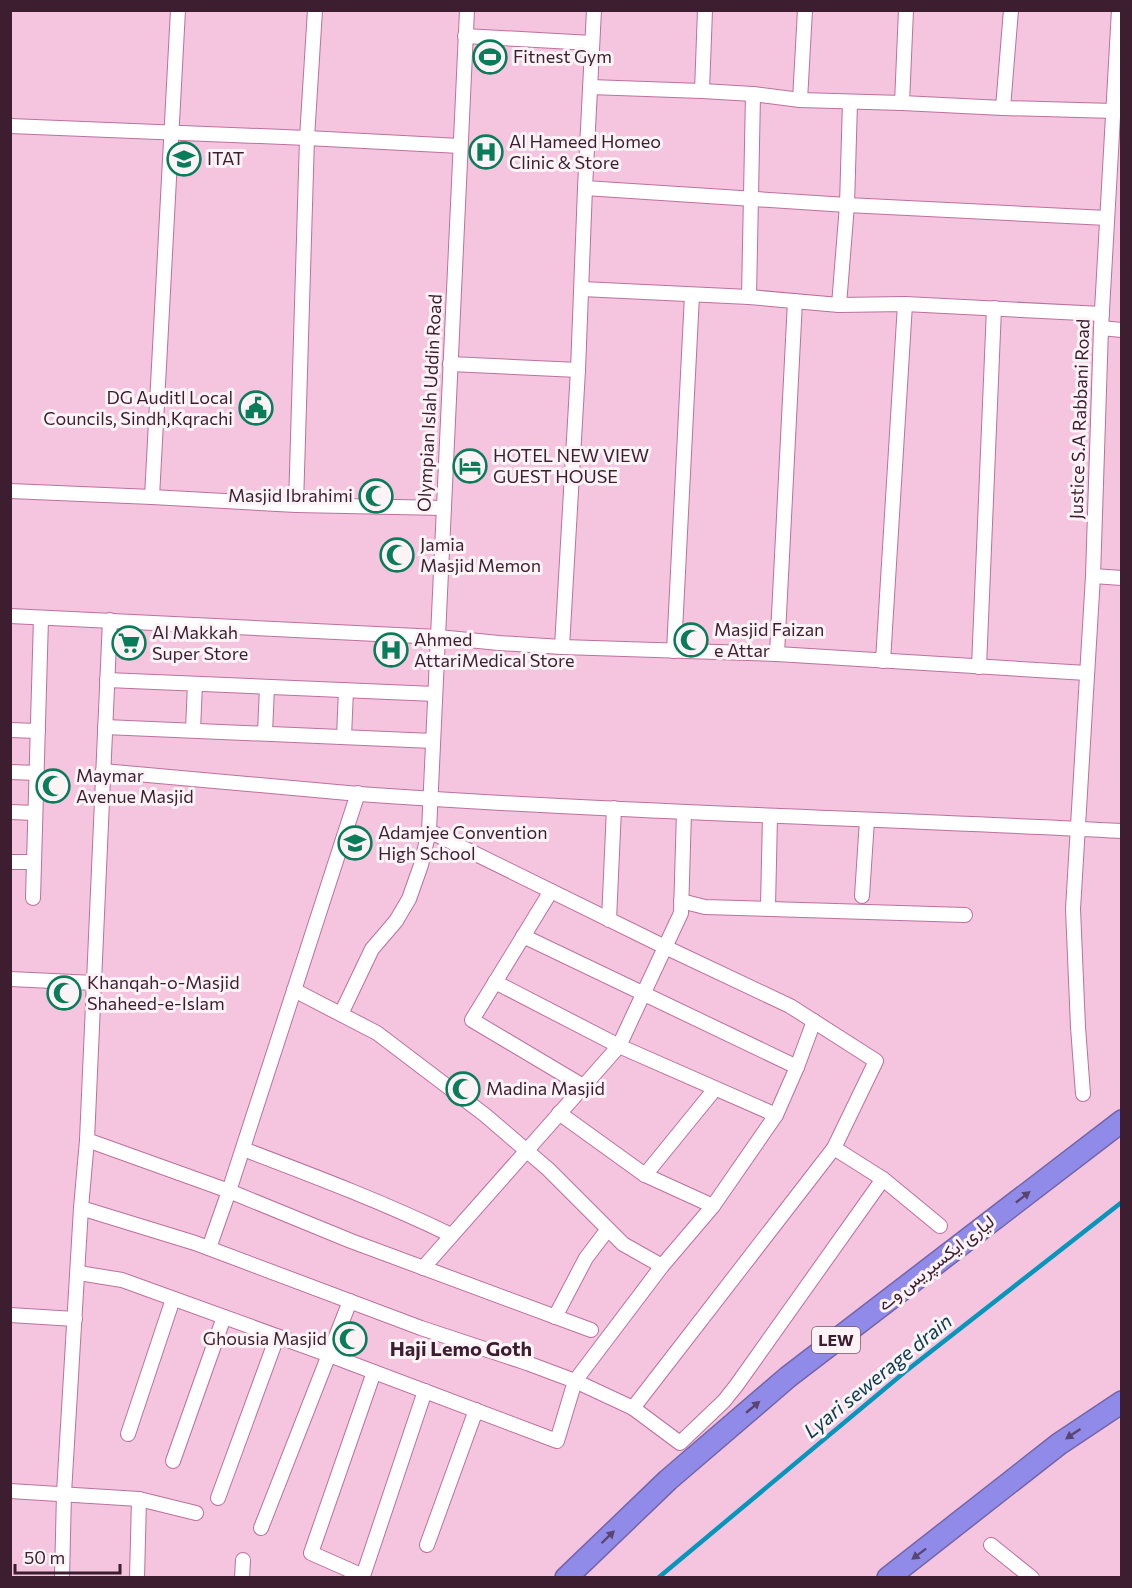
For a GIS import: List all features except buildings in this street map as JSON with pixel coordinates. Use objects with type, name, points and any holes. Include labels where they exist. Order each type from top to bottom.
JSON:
[{"type":"highway","name":"لیاری ایکسپریس وے","points":[[566,1578],[668,1480],[788,1377],[1122,1121]]},
{"type":"highway","points":[[888,1578],[1059,1444],[1122,1402]]},
{"type":"street","points":[[152,497],[178,10]]},
{"type":"street","points":[[296,505],[307,138],[315,10]]},
{"type":"street","name":"Olympian Islah Uddin Road","points":[[341,1014],[372,949],[396,921],[409,899],[421,866],[429,831],[467,10]]},
{"type":"street","points":[[562,647],[578,370],[594,10]]},
{"type":"street","points":[[702,91],[705,10]]},
{"type":"street","points":[[800,100],[805,10]]},
{"type":"street","points":[[902,103],[906,10]]},
{"type":"street","points":[[1003,108],[1011,10]]},
{"type":"street","name":"Justice S.A Rabbani Road","points":[[1083,1094],[1073,909],[1093,576],[1101,328],[1119,10]]},
{"type":"street","points":[[465,36],[592,43]]},
{"type":"street","points":[[590,87],[753,94],[800,100],[1114,111]]},
{"type":"street","points":[[749,297],[753,94]]},
{"type":"street","points":[[839,305],[847,205],[850,102]]},
{"type":"street","points":[[10,126],[460,146]]},
{"type":"street","points":[[585,188],[847,205],[1107,218]]},
{"type":"street","points":[[582,289],[749,297],[839,305],[905,304],[1102,314]]},
{"type":"street","points":[[674,651],[692,295]]},
{"type":"street","points":[[777,654],[795,301]]},
{"type":"street","points":[[883,660],[905,304]]},
{"type":"street","points":[[979,667],[994,308]]},
{"type":"street","points":[[1101,328],[1122,330]]},
{"type":"street","points":[[450,364],[578,370]]},
{"type":"street","points":[[10,491],[296,505],[444,508]]},
{"type":"street","points":[[1093,576],[1122,578]]},
{"type":"street","points":[[10,616],[438,637],[562,647],[777,654],[1087,673]]},
{"type":"street","points":[[33,898],[42,618]]},
{"type":"street","points":[[62,1578],[64,1493],[87,1140],[110,620]]},
{"type":"street","points":[[107,680],[435,694]]},
{"type":"street","points":[[193,730],[195,684]]},
{"type":"street","points":[[265,733],[267,687]]},
{"type":"street","points":[[344,737],[346,690]]},
{"type":"street","points":[[105,726],[433,741]]},
{"type":"street","points":[[10,730],[38,731]]},
{"type":"street","points":[[103,771],[358,794],[684,812],[1122,831]]},
{"type":"street","points":[[10,772],[37,773]]},
{"type":"street","points":[[208,1248],[243,1149],[358,794]]},
{"type":"street","points":[[609,920],[614,808]]},
{"type":"street","points":[[10,812],[35,813]]},
{"type":"street","points":[[423,1268],[619,1046],[681,913],[684,812]]},
{"type":"street","points":[[768,906],[770,816]]},
{"type":"street","points":[[862,896],[867,820]]},
{"type":"street","points":[[429,831],[790,1006],[876,1061],[834,1148],[633,1408]]},
{"type":"street","points":[[10,861],[34,862]]},
{"type":"street","points":[[551,891],[472,1020],[583,1086]]},
{"type":"street","points":[[681,901],[705,907],[965,915]]},
{"type":"street","points":[[523,936],[797,1067]]},
{"type":"street","points":[[10,979],[94,983]]},
{"type":"street","points":[[495,982],[619,1046],[776,1115]]},
{"type":"street","points":[[294,990],[378,1033],[485,1115],[526,1150],[623,1244],[662,1266]]},
{"type":"street","points":[[78,1273],[122,1280],[557,1441],[575,1381],[662,1266],[713,1206],[776,1115],[814,1021]]},
{"type":"street","points":[[645,1175],[715,1089]]},
{"type":"street","points":[[559,1113],[645,1175],[713,1206]]},
{"type":"street","points":[[87,1140],[229,1191],[351,1241],[591,1330]]},
{"type":"street","points":[[834,1148],[883,1179],[940,1227]]},
{"type":"street","points":[[243,1149],[350,1189],[451,1235]]},
{"type":"street","points":[[81,1208],[208,1248],[421,1328],[575,1381],[633,1408],[680,1443],[724,1401],[736,1386],[883,1179]]},
{"type":"street","points":[[555,1317],[586,1258],[608,1229]]},
{"type":"street","points":[[128,1434],[173,1299]]},
{"type":"street","points":[[261,1528],[350,1301]]},
{"type":"street","points":[[10,1315],[75,1319]]},
{"type":"street","points":[[172,1461],[224,1317]]},
{"type":"street","points":[[218,1498],[277,1336]]},
{"type":"street","points":[[374,1372],[311,1553],[363,1576],[425,1391]]},
{"type":"street","points":[[427,1545],[476,1410]]},
{"type":"street","points":[[10,1491],[139,1499],[196,1513]]},
{"type":"street","points":[[137,1578],[139,1499]]},
{"type":"street","points":[[991,1545],[1032,1578]]},
{"type":"street","points":[[242,1578],[243,1560]]},
{"type":"waterway","name":"Lyari sewerage drain","points":[[658,1578],[906,1371],[1122,1202]]},
{"type":"place","name":"Fitnest Gym","points":[[490,57]]},
{"type":"place","name":"Al Hameed Homeo Clinic & Store","points":[[486,152]]},
{"type":"place","name":"ITAT","points":[[184,159]]},
{"type":"place","name":"DG Auditl Local Councils, Sindh,Kqrachi","points":[[256,408]]},
{"type":"place","name":"HOTEL NEW VIEW GUEST HOUSE","points":[[470,466]]},
{"type":"place","name":"Masjid Ibrahimi","points":[[376,496]]},
{"type":"place","name":"Jamia Masjid Memon","points":[[397,555]]},
{"type":"place","name":"Masjid Faizan e Attar","points":[[691,640]]},
{"type":"place","name":"Al Makkah Super Store","points":[[129,643]]},
{"type":"place","name":"Ahmed AttariMedical Store","points":[[391,650]]},
{"type":"place","name":"Maymar Avenue Masjid","points":[[53,786]]},
{"type":"place","name":"Adamjee Convention High School","points":[[355,843]]},
{"type":"place","name":"Khanqah-o-Masjid Shaheed-e-Islam","points":[[64,993]]},
{"type":"place","name":"Madina Masjid","points":[[463,1089]]},
{"type":"place","name":"Ghousia Masjid","points":[[350,1339]]},
{"type":"district","name":"Haji Lemo Goth","points":[[461,1349]]}]
